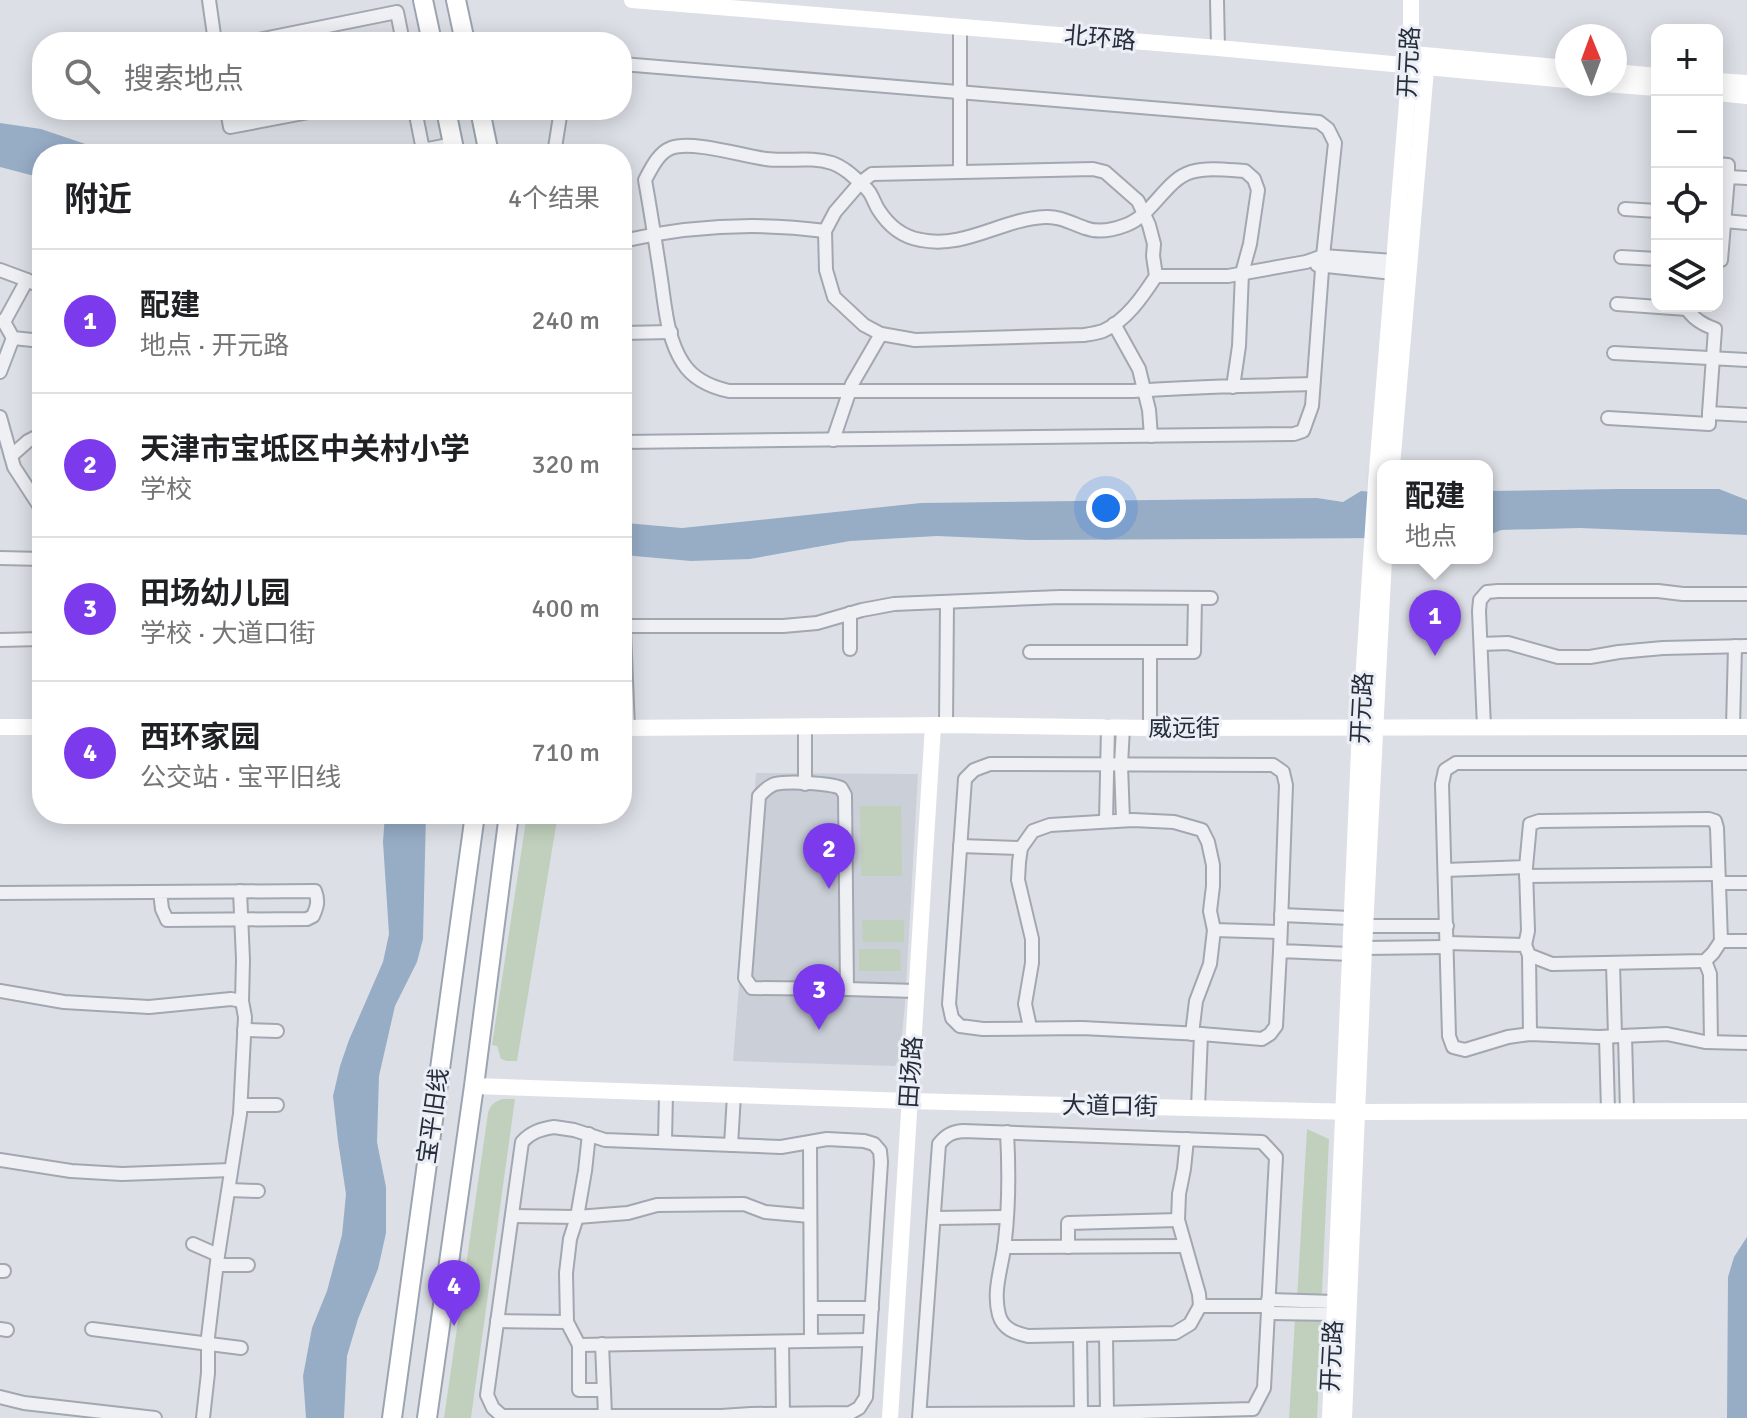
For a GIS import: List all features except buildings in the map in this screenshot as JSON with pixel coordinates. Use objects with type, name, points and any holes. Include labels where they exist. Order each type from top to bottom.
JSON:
[{"type":"main road","points":[[423,0],[430,32]]},
{"type":"main road","points":[[456,0],[463,32]]},
{"type":"main road","name":"北环路","points":[[632,0],[960,27],[1218,43]]},
{"type":"main road","name":"北环路","points":[[760,0],[1218,43],[1419,60],[1555,67]]},
{"type":"main road","name":"开元路","points":[[1392,460],[1419,60],[1411,0]]},
{"type":"main road","name":"北环路","points":[[1419,60],[1555,78]]},
{"type":"main road","name":"开元路","points":[[1378,460],[1393,267],[1419,60]]},
{"type":"main road","points":[[1627,73],[1651,75]]},
{"type":"main road","points":[[1723,81],[1747,83]]},
{"type":"main road","points":[[1627,86],[1651,88]]},
{"type":"main road","points":[[1723,94],[1747,96]]},
{"type":"main road","points":[[448,120],[453,144]]},
{"type":"main road","points":[[482,120],[487,144]]},
{"type":"main road","name":"开元路","points":[[1344,1418],[1350,1112],[1377,470]]},
{"type":"main road","name":"开元路","points":[[1368,728],[1383,564]]},
{"type":"main road","name":"威远街","points":[[632,728],[940,725],[1150,728],[1740,727]]},
{"type":"main road","name":"田场路","points":[[890,1418],[916,991],[940,725]]},
{"type":"main road","points":[[0,727],[32,727]]},
{"type":"main road","name":"宝平旧线","points":[[392,1418],[474,824]]},
{"type":"main road","name":"宝平旧线","points":[[427,1418],[508,824]]},
{"type":"main road","name":"大道口街","points":[[474,1086],[1350,1112],[1747,1111]]},
{"type":"main road","name":"开元路","points":[[1330,1418],[1350,1112]]},
{"type":"street","points":[[209,0],[214,32]]},
{"type":"street","points":[[1217,0],[1218,43]]},
{"type":"street","points":[[298,32],[397,12],[401,32]]},
{"type":"street","points":[[960,27],[960,172]]},
{"type":"street","points":[[632,65],[1319,122],[1328,129],[1335,143],[1312,406],[1303,431],[1294,434],[632,442]]},
{"type":"street","points":[[229,120],[230,127],[267,120]]},
{"type":"street","points":[[417,120],[422,144]]},
{"type":"street","points":[[556,144],[559,120]]},
{"type":"street","points":[[1233,387],[1239,346],[1242,273],[1258,190],[1254,179],[1245,171],[1202,170],[1183,175],[1131,223],[1100,231],[1086,229],[1071,221],[1042,217],[961,239],[921,240],[899,233],[886,220],[869,191],[834,164],[802,159],[767,159],[687,146],[669,148],[656,160],[645,180],[675,348],[684,365],[698,379],[715,388],[729,391],[1144,390],[1233,387],[1313,384]]},
{"type":"street","points":[[1723,165],[1728,165],[1723,211]]},
{"type":"street","points":[[1093,169],[1105,172],[1138,201],[1154,244],[1156,276],[1136,304],[1114,324],[1084,335],[915,340],[881,334],[864,325],[834,297],[826,270],[825,231],[835,212],[872,174],[960,172],[1093,169]]},
{"type":"street","points":[[1728,177],[1747,178]]},
{"type":"street","points":[[1625,209],[1651,211]]},
{"type":"street","points":[[1723,218],[1747,223]]},
{"type":"street","points":[[632,239],[747,225],[825,231]]},
{"type":"street","points":[[1621,257],[1651,259]]},
{"type":"street","points":[[1156,276],[1228,276],[1323,261],[1393,267]]},
{"type":"street","points":[[0,270],[32,282]]},
{"type":"street","points":[[13,338],[2,321],[27,280]]},
{"type":"street","points":[[1617,304],[1651,306]]},
{"type":"street","points":[[1608,418],[1709,424],[1715,329],[1688,312]]},
{"type":"street","points":[[1114,324],[1139,369],[1149,410],[1151,436]]},
{"type":"street","points":[[632,333],[671,332]]},
{"type":"street","points":[[833,440],[849,391],[881,334]]},
{"type":"street","points":[[13,338],[32,340]]},
{"type":"street","points":[[0,372],[13,338]]},
{"type":"street","points":[[1614,353],[1747,360]]},
{"type":"street","points":[[1709,413],[1747,415]]},
{"type":"street","points":[[0,417],[9,464],[32,496]]},
{"type":"street","points":[[9,464],[32,439]]},
{"type":"street","points":[[0,558],[32,559]]},
{"type":"street","points":[[1484,727],[1480,600],[1487,592],[1747,594]]},
{"type":"street","points":[[632,626],[783,626],[817,623],[894,604],[1060,597],[1211,598]]},
{"type":"street","points":[[1030,652],[1194,652],[1195,598]]},
{"type":"street","points":[[940,725],[947,603]]},
{"type":"street","points":[[850,613],[850,649]]},
{"type":"street","points":[[0,640],[32,639]]},
{"type":"street","points":[[1481,644],[1508,643],[1558,657],[1663,648],[1741,646],[1740,727]]},
{"type":"street","points":[[1150,652],[1150,728]]},
{"type":"street","points":[[805,727],[805,784]]},
{"type":"street","points":[[1116,727],[1123,820]]},
{"type":"street","points":[[1106,821],[1107,765],[1116,727]]},
{"type":"street","points":[[1747,763],[1456,763],[1445,770],[1442,784],[1447,945],[1454,1017],[1449,1036],[1453,1047],[1465,1050],[1530,1034],[1667,1034],[1711,1042],[1747,1043]]},
{"type":"street","points":[[990,764],[1107,765],[1273,765],[1283,772],[1286,785],[1276,1026],[1262,1039],[1030,1027],[983,1029],[960,1026],[952,1018],[949,1004],[965,779],[974,770],[990,764]]},
{"type":"street","points":[[847,989],[845,795],[841,788],[832,784],[777,784],[759,796],[745,978],[752,988],[916,991]]},
{"type":"street","points":[[1030,1027],[1025,1004],[1032,963],[1032,939],[1018,880],[1021,848],[1033,831],[1050,825],[1123,820],[1174,822],[1202,830],[1213,865],[1210,911],[1214,930],[1210,964],[1196,1001],[1198,1108]]},
{"type":"street","points":[[1280,951],[1357,951],[1447,945],[1527,950],[1552,964],[1705,961],[1721,941],[1715,821],[1539,821],[1530,824],[1526,872],[1527,950],[1530,1034]]},
{"type":"street","points":[[960,846],[1021,848]]},
{"type":"street","points":[[1445,870],[1718,879],[1747,883]]},
{"type":"street","points":[[203,1418],[217,1260],[241,1105],[245,1017],[240,891]]},
{"type":"street","points":[[0,893],[315,891],[318,898],[313,916],[307,919],[167,920],[160,892]]},
{"type":"street","points":[[1281,915],[1447,926]]},
{"type":"street","points":[[1214,930],[1280,932]]},
{"type":"street","points":[[1721,941],[1747,941]]},
{"type":"street","points":[[1705,961],[1710,974],[1711,1042]]},
{"type":"street","points":[[1613,963],[1616,1036],[1627,1111]]},
{"type":"street","points":[[0,991],[64,1002],[149,1007],[231,999],[242,1001]]},
{"type":"street","points":[[244,1030],[277,1031]]},
{"type":"street","points":[[1608,1111],[1616,1036]]},
{"type":"street","points":[[665,1142],[666,1093]]},
{"type":"street","points":[[731,1145],[734,1095]]},
{"type":"street","points":[[241,1105],[277,1105]]},
{"type":"street","points":[[554,1127],[605,1140],[665,1142],[781,1147],[827,1139],[864,1141],[874,1144],[880,1151],[866,1397],[859,1408],[850,1413],[707,1417],[502,1416],[493,1408],[487,1395],[522,1142],[541,1129],[554,1127]]},
{"type":"street","points":[[963,1131],[1187,1139],[1262,1142],[1276,1157],[1264,1388],[1253,1409],[1094,1415],[919,1416],[939,1144],[944,1138],[952,1132],[963,1131]]},
{"type":"street","points":[[1007,1132],[1008,1187],[1004,1247],[997,1278],[998,1313],[1007,1329],[1028,1336],[1175,1333],[1190,1324],[1200,1306],[1199,1294],[1178,1220],[1187,1139]]},
{"type":"street","points":[[589,1134],[566,1273],[567,1322],[579,1345],[579,1390],[604,1392]]},
{"type":"street","points":[[810,1143],[811,1341]]},
{"type":"street","points":[[0,1160],[71,1171],[122,1174],[231,1170]]},
{"type":"street","points":[[229,1190],[258,1191]]},
{"type":"street","points":[[863,1203],[878,1203]]},
{"type":"street","points":[[512,1216],[577,1217],[628,1213],[657,1205],[744,1204],[765,1212],[810,1216]]},
{"type":"street","points":[[934,1218],[1006,1217]]},
{"type":"street","points":[[1068,1247],[1068,1223],[1178,1220]]},
{"type":"street","points":[[193,1244],[217,1260],[248,1265]]},
{"type":"street","points":[[1004,1247],[1185,1246]]},
{"type":"street","points":[[1200,1306],[1335,1308]]},
{"type":"street","points":[[811,1308],[897,1308]]},
{"type":"street","points":[[497,1321],[567,1322]]},
{"type":"street","points":[[92,1329],[241,1348]]},
{"type":"street","points":[[1080,1335],[1094,1415]]},
{"type":"street","points":[[1094,1415],[1106,1335]]},
{"type":"street","points":[[579,1345],[869,1340]]},
{"type":"street","points":[[782,1342],[783,1414]]},
{"type":"street","points":[[602,1344],[605,1416]]},
{"type":"street","points":[[0,1397],[24,1403],[155,1418]]},
{"type":"street","points":[[22,1418],[24,1403]]},
{"type":"street","points":[[37,1418],[39,1404]]},
{"type":"shaded area","points":[[756,773],[918,774],[905,1004],[900,1056],[895,1066],[733,1061]]},
{"type":"green space","points":[[860,806],[901,806],[902,876],[861,876]]},
{"type":"green space","points":[[525,824],[556,824],[517,1061],[501,1059],[497,1046],[492,1045]]},
{"type":"green space","points":[[862,920],[904,920],[904,942],[863,942]]},
{"type":"green space","points":[[859,949],[900,949],[901,971],[859,971]]},
{"type":"green space","points":[[503,1099],[515,1099],[471,1418],[444,1418],[488,1113],[493,1104]]},
{"type":"green space","points":[[1307,1129],[1329,1139],[1322,1293],[1297,1298]]},
{"type":"green space","points":[[1295,1319],[1322,1323],[1317,1418],[1289,1418]]},
{"type":"water","points":[[0,123],[41,129],[85,144],[32,144],[32,175],[0,167]]},
{"type":"water","points":[[1719,489],[1747,500],[1747,535],[1580,528],[1501,530],[1493,533],[1493,491]]},
{"type":"water","points":[[1361,491],[1377,492],[1377,538],[1029,540],[937,536],[850,541],[750,559],[691,561],[632,556],[632,524],[682,528],[921,503],[1317,498],[1343,502]]},
{"type":"water","points":[[384,824],[426,824],[423,939],[417,962],[395,1006],[379,1076],[377,1142],[386,1187],[386,1233],[378,1269],[347,1356],[344,1418],[306,1418],[303,1376],[312,1328],[327,1291],[342,1235],[346,1194],[333,1096],[349,1040],[383,962],[389,934]]},
{"type":"water","points":[[1747,1237],[1747,1418],[1727,1418],[1728,1277],[1734,1257]]},
{"type":"place","name":"配建","points":[[1435,656]]},
{"type":"place","name":"天津市宝坻区中关村小学","points":[[829,889]]},
{"type":"place","name":"田场幼儿园","points":[[819,1030]]},
{"type":"place","name":"西环家园","points":[[454,1326]]}]
